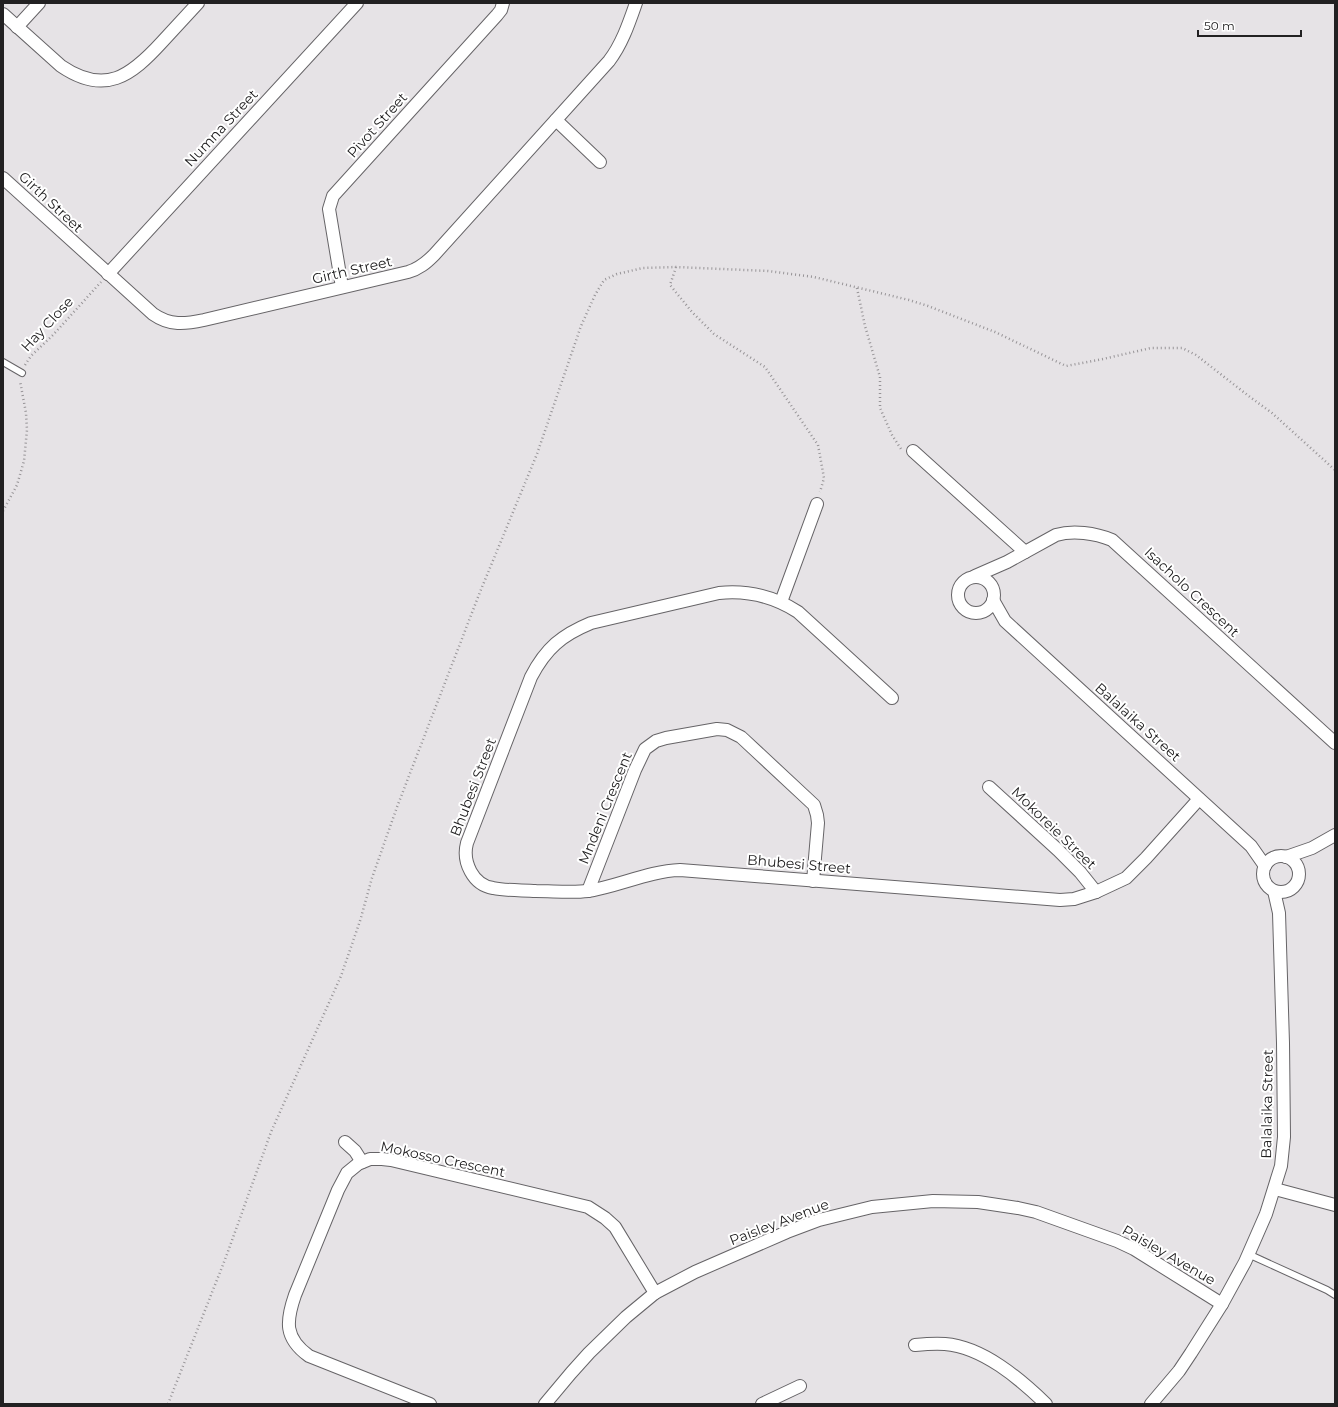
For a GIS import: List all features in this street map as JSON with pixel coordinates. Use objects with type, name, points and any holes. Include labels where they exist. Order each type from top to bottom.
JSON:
[{"type":"street","points":[[17,27],[40,3]]},
{"type":"street","points":[[3,14],[61,66],[70,72],[89,79],[108,80],[118,77],[140,65],[198,3]]},
{"type":"street","name":"Numna Street","points":[[108,274],[357,3]]},
{"type":"street","name":"Pivot Street","points":[[342,287],[329,208],[333,196],[497,15],[503,3]]},
{"type":"street","name":"Girth Street","points":[[3,178],[160,320],[176,324],[185,324],[204,320],[416,270],[424,265],[434,255],[615,54],[623,38],[636,3]]},
{"type":"street","points":[[556,120],[600,162]]},
{"type":"street","points":[[913,451],[1025,552]]},
{"type":"street","points":[[781,602],[816,504]]},
{"type":"street","name":"Isacholo Crescent","points":[[975,576],[1007,562],[1056,535],[1069,532],[1093,535],[1112,540],[1335,743]]},
{"type":"street","name":"Isacholo Crescent","points":[[991,584],[1007,562]]},
{"type":"street","points":[[975,576],[984,578],[991,584],[994,590],[993,600],[989,608],[981,612],[974,613],[964,608],[960,603],[958,596],[962,582],[975,576]]},
{"type":"street","name":"Bhubesi Street","points":[[892,698],[798,612],[781,602],[751,593],[719,593],[604,619],[574,630],[554,644],[538,664],[531,677],[466,848],[466,860],[469,870],[484,885],[493,889],[571,892],[588,890],[672,870],[1060,900],[1074,899],[1096,892],[1126,878],[1199,799]]},
{"type":"street","name":"Balalaika Street","points":[[993,600],[1005,621],[1251,846],[1275,860]]},
{"type":"street","name":"Balalaika Street","points":[[981,612],[1005,621]]},
{"type":"street","name":"Mndeni Crescent","points":[[588,890],[634,770],[645,749],[656,741],[666,738],[717,729],[727,730],[741,737],[814,806],[818,823],[813,881]]},
{"type":"street","name":"Mokoreie Street","points":[[989,787],[1058,850],[1080,872],[1096,892]]},
{"type":"street","points":[[1275,860],[1294,862],[1298,869],[1298,880],[1291,890],[1283,892],[1274,891],[1269,888],[1262,874],[1275,860],[1312,848],[1335,835]]},
{"type":"street","points":[[1298,869],[1312,848]]},
{"type":"street","name":"Balalaika Street","points":[[1279,913],[1291,890]]},
{"type":"street","name":"Balalaika Street","points":[[1151,1404],[1191,1353],[1222,1304],[1248,1254],[1266,1214],[1281,1166],[1284,1137],[1284,1082],[1279,913],[1274,891]]},
{"type":"street","points":[[345,1142],[355,1151],[362,1162]]},
{"type":"street","name":"Mokosso Crescent","points":[[430,1404],[309,1356],[294,1342],[290,1331],[288,1322],[289,1311],[294,1295],[338,1190],[347,1173],[362,1162],[376,1159],[391,1160],[588,1207],[605,1218],[615,1227],[655,1293]]},
{"type":"street","points":[[1274,1189],[1335,1205]]},
{"type":"street","name":"Paisley Avenue","points":[[545,1404],[589,1353],[626,1317],[655,1293],[695,1272],[819,1220],[872,1207],[933,1201],[978,1202],[1036,1212],[1117,1241],[1134,1249],[1222,1304]]},
{"type":"street","points":[[915,1345],[945,1344],[961,1347],[975,1352],[1012,1374],[1046,1404]]},
{"type":"street","points":[[762,1404],[800,1386]]},
{"type":"lane","points":[[3,362],[22,373]]},
{"type":"lane","points":[[1248,1254],[1335,1295]]},
{"type":"path","points":[[676,267],[670,285],[692,312],[714,334],[765,367],[818,445],[824,478],[816,504]]},
{"type":"path","points":[[168,1404],[226,1257],[271,1132],[341,976],[394,814],[480,592],[536,454],[581,326],[595,295],[604,280],[617,274],[643,268],[676,267],[768,271],[814,277],[916,302],[1010,338],[1066,366],[1151,348],[1182,348],[1196,354],[1272,413],[1335,470]]},
{"type":"path","name":"Hay Close","points":[[3,511],[17,485],[24,461],[26,447],[26,419],[20,383],[26,362],[53,335],[108,274]]},
{"type":"path","points":[[857,287],[865,326],[880,377],[880,408],[892,435],[902,450],[913,451]]}]
